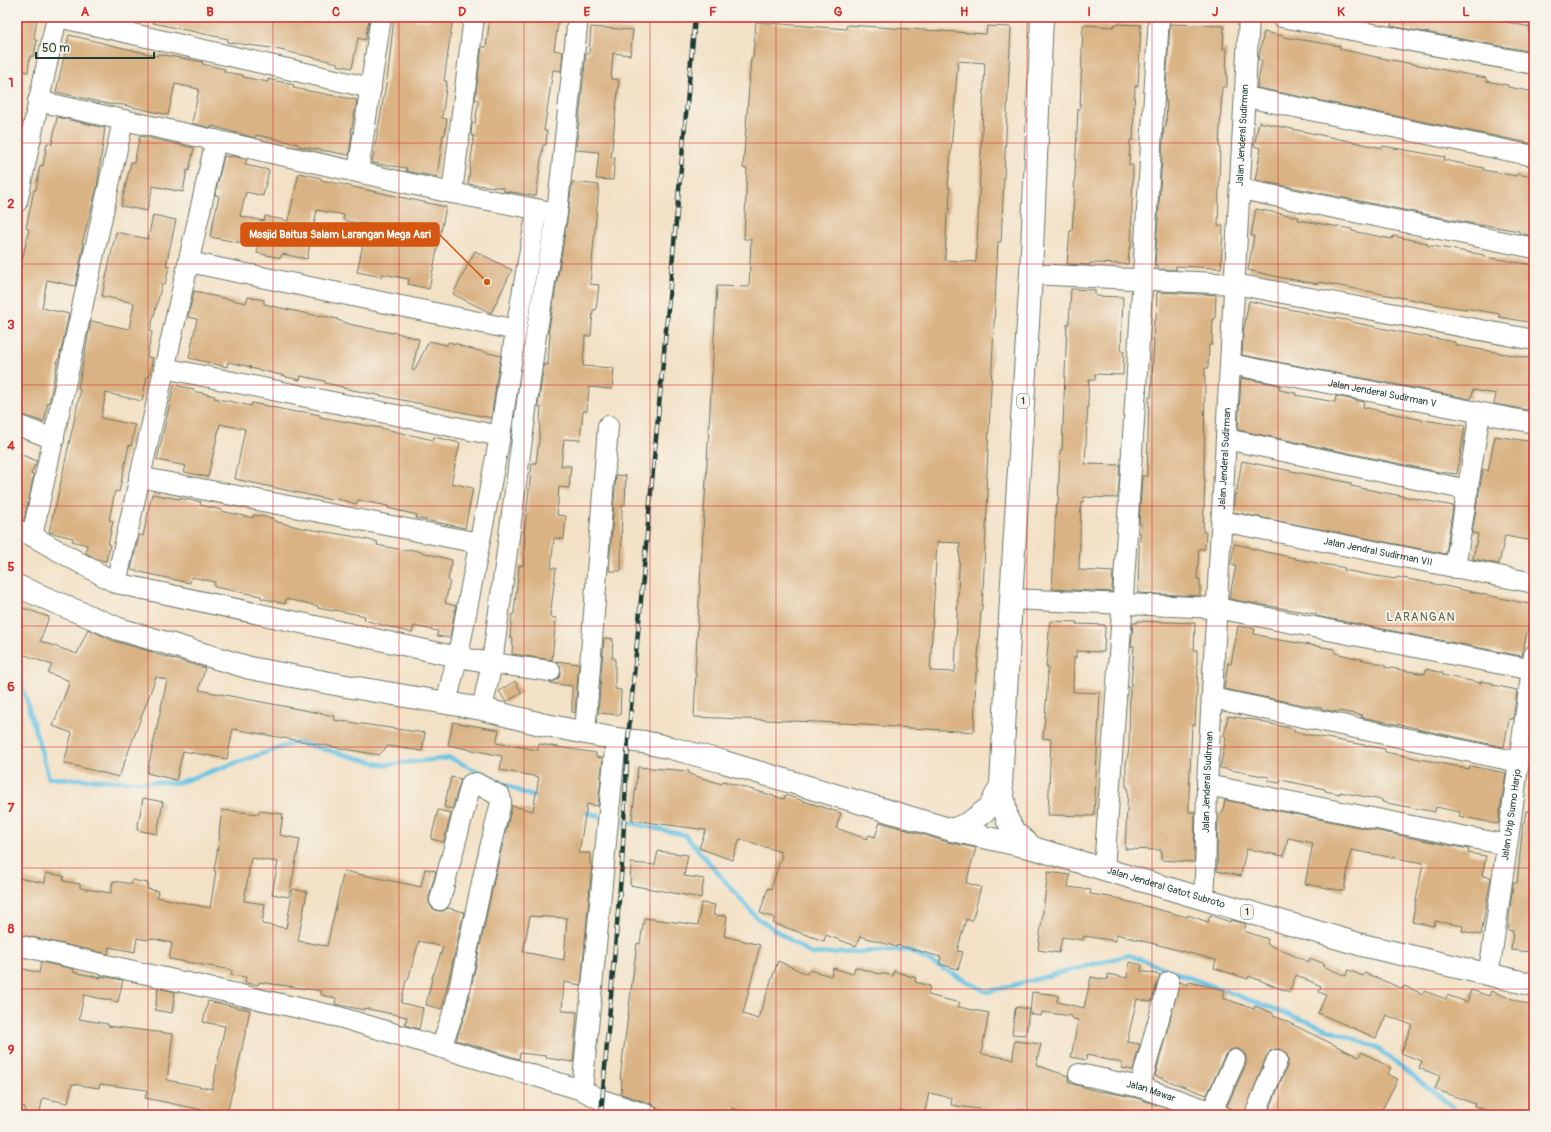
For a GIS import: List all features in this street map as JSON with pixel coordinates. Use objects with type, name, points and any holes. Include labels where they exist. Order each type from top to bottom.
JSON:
[{"type":"main road","name":"1","points":[[1001,785],[1010,600],[1030,274],[1042,17]]},
{"type":"main road","points":[[17,586],[120,629],[250,668],[482,709],[541,724],[585,733],[616,739],[644,742],[724,762],[952,830],[1033,848]]},
{"type":"main road","points":[[952,830],[969,823],[990,807],[1001,785]]},
{"type":"main road","name":"Jalan Jenderal Gatot Subroto","points":[[1001,785],[1007,819],[1014,832],[1033,848],[1362,944],[1534,985]]},
{"type":"street","points":[[17,202],[57,17],[371,88]]},
{"type":"street","points":[[358,172],[381,17]]},
{"type":"street","points":[[452,193],[474,17]]},
{"type":"street","points":[[482,709],[492,663],[536,335],[557,213],[578,17]]},
{"type":"street","points":[[1104,869],[1159,17]]},
{"type":"street","name":"Jalan Jenderal Sudirman","points":[[1204,899],[1206,878],[1207,785],[1246,97],[1249,17]]},
{"type":"street","points":[[1282,17],[1534,64]]},
{"type":"street","points":[[1246,97],[1534,156]]},
{"type":"street","points":[[38,101],[452,193],[557,213]]},
{"type":"street","points":[[123,121],[54,439],[25,533],[116,583],[458,657],[550,671]]},
{"type":"street","points":[[116,583],[216,140]]},
{"type":"street","points":[[1240,188],[1534,248]]},
{"type":"street","points":[[446,703],[458,657],[486,503],[500,436],[516,330],[537,210]]},
{"type":"street","points":[[189,262],[516,330]]},
{"type":"street","points":[[1030,274],[1235,284],[1534,340]]},
{"type":"street","name":"Jalan Jenderal Sudirman V","points":[[1230,364],[1534,423]]},
{"type":"street","points":[[164,368],[500,436]]},
{"type":"street","points":[[1455,568],[1480,413]]},
{"type":"street","points":[[17,425],[54,439]]},
{"type":"street","points":[[585,733],[608,426]]},
{"type":"street","points":[[1226,439],[1468,490]]},
{"type":"street","points":[[139,476],[479,543]]},
{"type":"street","points":[[486,503],[513,508]]},
{"type":"street","name":"Jalan Jendral Sudirman VII","points":[[1222,521],[1534,584]]},
{"type":"street","points":[[1010,600],[1217,608],[1533,662]]},
{"type":"street","name":"Jalan Urip Sumo Harjo","points":[[1488,974],[1520,762],[1533,662]]},
{"type":"street","points":[[1212,698],[1520,762]]},
{"type":"street","points":[[582,1090],[608,835],[616,739]]},
{"type":"street","points":[[440,900],[471,784],[476,783],[500,796],[501,802],[455,1008],[441,1047]]},
{"type":"street","points":[[1207,785],[1507,844]]},
{"type":"street","points":[[17,945],[339,1017],[582,1090],[602,1100],[648,1115]]},
{"type":"street","points":[[1140,1087],[1169,982]]},
{"type":"street","points":[[1217,1113],[1235,1060]]},
{"type":"street","points":[[1255,1115],[1277,1060]]},
{"type":"street","name":"Jalan Mawar","points":[[1079,1074],[1140,1087],[1217,1113]]},
{"type":"building","points":[[19,17],[37,17],[34,40],[37,40],[34,56],[30,56],[28,72],[17,70],[17,27]]},
{"type":"building","points":[[154,17],[352,17],[369,20],[365,40],[358,38],[352,68],[337,65],[338,63],[271,48],[227,42],[228,39],[153,23]]},
{"type":"building","points":[[394,17],[428,21],[429,17],[453,17],[444,81],[447,81],[442,118],[447,119],[445,135],[443,135],[437,177],[406,171],[407,168],[372,163],[388,73]]},
{"type":"building","points":[[490,17],[559,17],[554,50],[563,52],[561,71],[553,70],[544,131],[547,131],[546,145],[543,145],[536,196],[504,191],[504,188],[468,184],[474,136],[471,135],[472,123],[475,123],[479,100],[475,100],[482,47],[486,47]]},
{"type":"building","points":[[1393,17],[1484,17],[1530,27],[1529,32],[1534,33],[1534,52],[1391,26]]},
{"type":"building","points":[[756,22],[846,29],[847,25],[986,34],[987,26],[1011,27],[1001,242],[998,242],[986,489],[988,489],[982,609],[976,672],[974,732],[864,724],[694,717],[695,673],[717,286],[749,287],[751,239],[744,239],[747,169],[743,168],[751,58],[753,58]],"holes":[[[958,61],[985,63],[976,262],[945,260],[947,213],[949,213],[950,188],[948,188]],[[937,542],[960,543],[955,672],[930,671]]]},
{"type":"building","points":[[1114,24],[1141,25],[1138,86],[1135,86],[1133,140],[1130,140],[1129,165],[1133,165],[1131,248],[1129,248],[1128,264],[1067,264],[1070,231],[1072,231],[1073,217],[1078,109],[1080,109],[1083,25],[1114,27]]},
{"type":"building","points":[[1170,24],[1224,26],[1223,49],[1227,49],[1227,87],[1222,87],[1219,147],[1218,226],[1223,226],[1221,268],[1176,266],[1176,270],[1158,269],[1158,265],[1155,265],[1164,127],[1166,127],[1167,101],[1165,101]]},
{"type":"building","points":[[591,27],[633,30],[630,55],[613,53],[611,79],[619,80],[611,158],[615,158],[613,180],[596,179],[599,152],[576,150],[586,54],[589,54]]},
{"type":"building","points":[[1264,32],[1283,37],[1340,46],[1340,49],[1376,57],[1486,78],[1486,81],[1534,92],[1534,144],[1257,88],[1262,60],[1258,60]]},
{"type":"building","points":[[69,35],[157,56],[158,54],[203,62],[202,64],[225,69],[224,72],[243,75],[243,77],[268,82],[268,79],[294,85],[293,88],[357,100],[351,132],[349,155],[298,146],[298,144],[256,135],[255,138],[212,126],[212,128],[192,123],[199,89],[175,84],[168,115],[56,92]]},
{"type":"building","points":[[57,117],[105,128],[97,187],[82,244],[84,244],[75,286],[47,280],[42,308],[69,314],[44,422],[17,413],[17,294],[21,274],[19,274],[29,229],[26,228],[34,190],[36,190],[40,165],[43,166],[47,143],[52,144]]},
{"type":"building","points":[[1259,122],[1382,148],[1383,146],[1445,157],[1444,160],[1484,168],[1483,170],[1516,176],[1517,174],[1534,177],[1534,188],[1529,212],[1534,213],[1534,236],[1519,233],[1519,231],[1484,226],[1255,180],[1261,148],[1254,146]]},
{"type":"building","points":[[140,136],[194,148],[189,171],[187,170],[183,192],[153,186],[147,211],[121,206],[131,162],[134,163]]},
{"type":"building","points":[[224,156],[247,159],[245,165],[269,170],[263,196],[246,192],[240,216],[264,221],[265,216],[288,221],[299,173],[321,178],[321,180],[446,207],[429,289],[408,284],[409,279],[382,274],[382,277],[357,272],[367,225],[343,220],[344,215],[317,210],[307,259],[282,254],[281,258],[257,253],[258,246],[210,237],[219,196],[215,195]]},
{"type":"building","points":[[572,182],[599,185],[590,284],[599,285],[596,310],[593,310],[591,336],[585,336],[583,366],[614,368],[612,389],[589,387],[587,411],[583,411],[580,440],[564,439],[561,466],[571,466],[569,488],[559,487],[557,515],[566,516],[564,539],[554,538],[551,568],[556,568],[550,617],[556,618],[552,660],[512,654],[513,638],[510,637],[519,565],[523,566],[524,535],[532,463],[536,463],[539,440],[541,407],[538,407],[544,364],[548,365],[550,333],[548,333],[568,215]]},
{"type":"building","points":[[1256,209],[1299,217],[1298,220],[1352,229],[1352,231],[1392,239],[1393,236],[1427,243],[1427,245],[1484,255],[1484,257],[1534,265],[1534,323],[1499,317],[1500,314],[1446,306],[1319,282],[1319,284],[1283,278],[1248,270],[1254,236],[1251,236]]},
{"type":"building","points":[[153,215],[176,220],[166,265],[169,266],[165,285],[162,284],[150,331],[152,332],[147,357],[153,358],[149,377],[147,376],[142,401],[106,393],[101,418],[135,425],[119,492],[115,491],[109,520],[113,521],[106,561],[96,559],[86,553],[87,545],[72,541],[73,538],[49,532],[79,398],[80,390],[78,389],[91,321],[129,329],[134,303],[102,296],[116,232],[148,239]]},
{"type":"building","points":[[475,251],[512,270],[491,313],[453,294]]},
{"type":"building","points":[[1071,289],[1095,290],[1095,296],[1123,297],[1121,351],[1124,351],[1123,375],[1095,374],[1095,380],[1089,380],[1085,464],[1120,465],[1118,498],[1084,497],[1083,502],[1081,502],[1079,570],[1113,572],[1112,592],[1052,589],[1056,505],[1058,505],[1060,450],[1062,450],[1067,324],[1069,324]]},
{"type":"building","points":[[194,291],[246,303],[248,297],[264,300],[264,304],[338,319],[337,320],[353,325],[393,332],[419,339],[412,370],[414,371],[429,341],[447,345],[448,342],[501,356],[491,418],[343,388],[325,383],[325,381],[301,376],[300,380],[228,362],[227,367],[189,358],[197,319],[188,317]]},
{"type":"building","points":[[1157,292],[1216,295],[1212,345],[1209,345],[1208,368],[1205,368],[1205,479],[1203,532],[1206,532],[1205,549],[1199,549],[1197,579],[1200,579],[1200,596],[1138,593],[1141,523],[1139,523],[1142,476],[1147,476],[1149,397],[1151,397],[1154,320],[1156,320]]},
{"type":"building","points":[[1249,301],[1455,342],[1455,345],[1534,359],[1534,411],[1494,404],[1496,394],[1473,390],[1471,399],[1242,355],[1243,333]]},
{"type":"building","points":[[1241,378],[1280,385],[1279,390],[1296,393],[1295,395],[1335,402],[1336,396],[1364,402],[1363,407],[1422,420],[1465,426],[1457,474],[1439,472],[1238,430]]},
{"type":"building","points":[[174,385],[194,389],[193,391],[215,396],[214,398],[251,406],[252,403],[300,413],[300,411],[320,415],[320,417],[433,440],[434,437],[460,443],[451,483],[473,488],[465,528],[416,518],[417,515],[388,508],[388,506],[358,500],[357,504],[332,498],[331,500],[235,479],[245,429],[220,424],[208,477],[184,472],[186,466],[157,460]]},
{"type":"building","points":[[1495,436],[1534,442],[1534,541],[1505,536],[1499,564],[1473,559],[1478,534],[1472,533],[1483,469],[1488,471]]},
{"type":"building","points":[[17,453],[37,461],[31,474],[34,475],[24,520],[17,519]]},
{"type":"building","points":[[1242,461],[1351,483],[1351,486],[1453,506],[1446,554],[1233,512],[1234,497],[1236,494]]},
{"type":"building","points":[[616,475],[626,476],[625,505],[622,505],[621,571],[609,571]]},
{"type":"building","points":[[152,494],[201,502],[200,505],[222,510],[221,511],[253,518],[254,515],[275,519],[274,521],[302,528],[351,536],[378,542],[377,545],[408,551],[409,549],[452,560],[448,580],[450,581],[445,603],[456,606],[450,638],[437,636],[438,631],[414,626],[412,633],[364,620],[365,616],[318,608],[318,606],[286,599],[285,604],[261,598],[261,596],[214,587],[215,582],[191,577],[190,583],[131,570],[139,535],[143,536]]},
{"type":"building","points":[[1234,544],[1295,559],[1345,568],[1344,570],[1396,579],[1397,577],[1533,605],[1522,656],[1316,616],[1316,614],[1229,599],[1236,566],[1231,565]]},
{"type":"building","points":[[17,606],[49,617],[40,641],[77,654],[88,629],[114,641],[205,668],[199,690],[335,716],[334,720],[425,733],[422,751],[388,746],[379,755],[233,729],[227,759],[183,751],[176,780],[147,773],[167,680],[156,677],[119,777],[64,763],[72,733],[53,726],[70,681],[48,673],[52,665],[17,652]]},
{"type":"building","points":[[1050,621],[1105,625],[1104,652],[1076,651],[1076,658],[1074,657],[1073,692],[1100,693],[1094,816],[1048,815],[1051,739],[1043,738],[1047,692],[1048,667],[1046,667]]},
{"type":"building","points":[[1137,621],[1195,623],[1194,650],[1197,650],[1198,668],[1195,725],[1192,725],[1189,795],[1189,812],[1195,812],[1194,862],[1161,860],[1161,850],[1125,849],[1128,787],[1126,787],[1126,765],[1129,748],[1130,686],[1134,646],[1131,646],[1133,623],[1137,623]]},
{"type":"building","points":[[1238,626],[1255,629],[1254,634],[1267,638],[1335,649],[1335,653],[1385,665],[1385,667],[1425,674],[1426,669],[1443,673],[1442,675],[1481,683],[1481,681],[1493,683],[1493,685],[1517,690],[1513,719],[1509,719],[1504,747],[1361,717],[1362,715],[1337,712],[1224,689],[1228,663],[1231,664]]},
{"type":"building","points":[[604,638],[613,639],[612,658],[615,658],[615,689],[621,690],[620,715],[598,713]]},
{"type":"building","points":[[556,661],[579,664],[575,713],[572,712],[572,686],[549,683],[559,678],[561,673],[560,666]]},
{"type":"building","points":[[515,681],[522,693],[506,702],[499,691]]},
{"type":"building","points":[[1228,716],[1261,721],[1294,729],[1294,732],[1385,749],[1385,752],[1469,769],[1470,766],[1506,773],[1498,824],[1459,816],[1460,812],[1436,807],[1435,812],[1382,802],[1382,800],[1340,792],[1340,794],[1325,791],[1325,789],[1281,780],[1280,783],[1268,781],[1269,777],[1220,768],[1226,737],[1224,736]]},
{"type":"building","points":[[453,722],[499,730],[496,743],[538,750],[539,744],[596,753],[596,757],[603,758],[598,806],[587,804],[579,853],[590,853],[590,864],[592,864],[581,985],[564,982],[562,1011],[577,1012],[573,1062],[546,1058],[546,1056],[520,1053],[519,1059],[456,1040],[466,1011],[495,876],[512,806],[533,811],[539,777],[500,770],[502,756],[448,745]],"holes":[[[530,916],[567,918],[564,960],[523,952]]]},
{"type":"building","points":[[638,767],[689,771],[689,774],[722,784],[723,781],[784,799],[785,795],[841,813],[836,828],[867,839],[869,835],[875,837],[880,822],[948,842],[976,848],[966,883],[981,887],[972,921],[966,919],[957,951],[963,952],[958,969],[939,964],[941,957],[897,945],[897,947],[860,936],[856,946],[826,935],[824,941],[773,923],[775,918],[760,913],[768,888],[771,889],[782,855],[780,854],[781,852],[740,839],[732,860],[699,848],[706,830],[632,820]]},
{"type":"building","points":[[451,777],[461,779],[452,809],[444,807]]},
{"type":"building","points":[[143,798],[163,802],[157,834],[137,830]]},
{"type":"building","points":[[1225,800],[1469,849],[1468,853],[1486,856],[1482,876],[1491,877],[1481,935],[1462,931],[1463,926],[1435,921],[1434,926],[1412,922],[1423,863],[1351,850],[1344,891],[1305,884],[1313,843],[1288,838],[1284,856],[1246,849],[1241,876],[1217,871],[1218,813],[1222,814]]},
{"type":"building","points":[[222,810],[259,814],[259,811],[283,814],[280,835],[300,839],[289,897],[272,894],[278,862],[251,858],[244,901],[265,904],[262,924],[286,928],[293,889],[307,892],[298,941],[327,946],[344,871],[421,887],[425,869],[436,871],[429,897],[429,903],[432,908],[437,911],[443,911],[448,908],[464,912],[442,1009],[426,1005],[433,974],[443,947],[419,941],[408,980],[406,980],[401,1003],[423,1008],[419,1029],[405,1025],[407,1017],[364,1008],[364,1010],[335,1004],[336,998],[321,995],[321,991],[259,982],[258,985],[245,983],[246,977],[231,975],[232,970],[169,959],[172,943],[149,938],[148,940],[137,938],[135,952],[109,947],[108,954],[17,934],[18,878],[45,883],[46,873],[64,876],[63,881],[80,884],[80,888],[111,893],[113,881],[132,884],[132,880],[148,883],[147,889],[158,891],[157,897],[210,908],[216,871],[214,871]]},
{"type":"building","points":[[438,810],[451,813],[444,842],[431,839]]},
{"type":"building","points":[[1526,811],[1534,811],[1534,935],[1532,952],[1511,950],[1513,931],[1508,930],[1513,882],[1517,883],[1523,823]]},
{"type":"building","points":[[658,851],[688,855],[684,876],[704,879],[701,898],[630,885],[631,863],[655,865]]},
{"type":"building","points":[[1048,872],[1070,875],[1068,887],[1091,890],[1090,894],[1122,899],[1187,917],[1188,915],[1208,922],[1210,915],[1230,922],[1231,920],[1246,924],[1244,931],[1268,939],[1267,944],[1309,962],[1310,958],[1325,964],[1323,966],[1346,976],[1348,970],[1363,976],[1365,973],[1403,989],[1404,986],[1423,994],[1424,991],[1446,999],[1447,995],[1467,1002],[1471,990],[1489,996],[1491,991],[1534,1007],[1534,1092],[1527,1115],[1506,1115],[1489,1111],[1474,1106],[1475,1104],[1435,1089],[1440,1076],[1419,1068],[1422,1061],[1401,1053],[1412,1025],[1386,1015],[1376,1038],[1318,1013],[1326,995],[1319,992],[1321,986],[1296,975],[1289,992],[1249,976],[1248,979],[1214,968],[1216,960],[1116,934],[1116,941],[1084,936],[1083,940],[1062,937],[1059,953],[1038,950]]},
{"type":"building","points":[[701,903],[715,905],[713,915],[727,916],[724,936],[760,945],[743,1014],[758,1019],[778,961],[807,974],[809,970],[831,976],[833,968],[853,974],[855,967],[879,974],[893,976],[894,971],[916,978],[915,982],[930,986],[928,995],[960,1003],[958,1007],[989,1013],[981,1054],[1013,1059],[1014,1041],[1041,1044],[1036,1065],[1068,1076],[1069,1083],[1101,1092],[1137,1098],[1186,1115],[1045,1115],[1017,1109],[1013,1110],[1012,1114],[951,1105],[952,1098],[929,1093],[924,1115],[900,1110],[899,1115],[867,1115],[854,1112],[853,1115],[753,1115],[732,1108],[730,1115],[683,1115],[658,1109],[652,1104],[621,1094],[622,1080],[620,1079],[637,943],[640,944],[644,918],[698,925]]},
{"type":"building","points":[[41,962],[74,969],[73,972],[101,978],[101,976],[123,980],[118,1002],[84,995],[79,1019],[108,1024],[108,1026],[173,1034],[167,1080],[212,1089],[225,1026],[203,1022],[208,1001],[250,1010],[227,1115],[145,1098],[147,1090],[100,1084],[99,1088],[72,1084],[68,1103],[43,1098],[39,1115],[24,1115],[25,1107],[17,1105],[17,1029],[22,1004],[17,1003],[17,983],[20,968],[39,973]]},
{"type":"building","points":[[1130,962],[1142,965],[1141,971],[1160,975],[1151,1002],[1137,999],[1127,1042],[1140,1044],[1133,1070],[1122,1068],[1122,1063],[1087,1055],[1086,1060],[1071,1057],[1078,1020],[1071,1018],[1071,1016],[1042,1012],[1041,1016],[1030,1014],[1032,992],[1058,995],[1057,1002],[1084,1008],[1091,977],[1107,980],[1108,974],[1127,978]]},
{"type":"building","points":[[1180,982],[1188,985],[1189,982],[1225,990],[1223,998],[1254,1009],[1255,1006],[1273,1013],[1273,1015],[1359,1057],[1362,1052],[1391,1068],[1387,1074],[1398,1079],[1379,1115],[1267,1115],[1288,1064],[1286,1053],[1281,1049],[1270,1051],[1267,1055],[1244,1115],[1232,1115],[1230,1108],[1227,1106],[1246,1064],[1245,1054],[1239,1049],[1229,1050],[1225,1055],[1207,1095],[1155,1076]]},
{"type":"building","points":[[158,988],[175,992],[172,1013],[155,1010]]},
{"type":"building","points":[[1017,1007],[1029,1009],[1026,1035],[1012,1034],[1015,1009]]},
{"type":"waterway","points":[[17,677],[21,682],[49,778],[177,783],[297,742],[384,765],[450,758],[526,794],[540,798]]},
{"type":"waterway","points":[[581,811],[603,817]]},
{"type":"waterway","points":[[612,819],[685,835],[757,918],[811,954],[908,950],[987,992],[1129,955],[1376,1047],[1463,1115]]},
{"type":"railway","points":[[601,1115],[622,864],[628,740],[695,17]]},
{"type":"place","name":"Masjid Baitus Salam Larangan Mega Asri","points":[[487,282]]},
{"type":"district","name":"LARANGAN","points":[[1421,617]]}]
